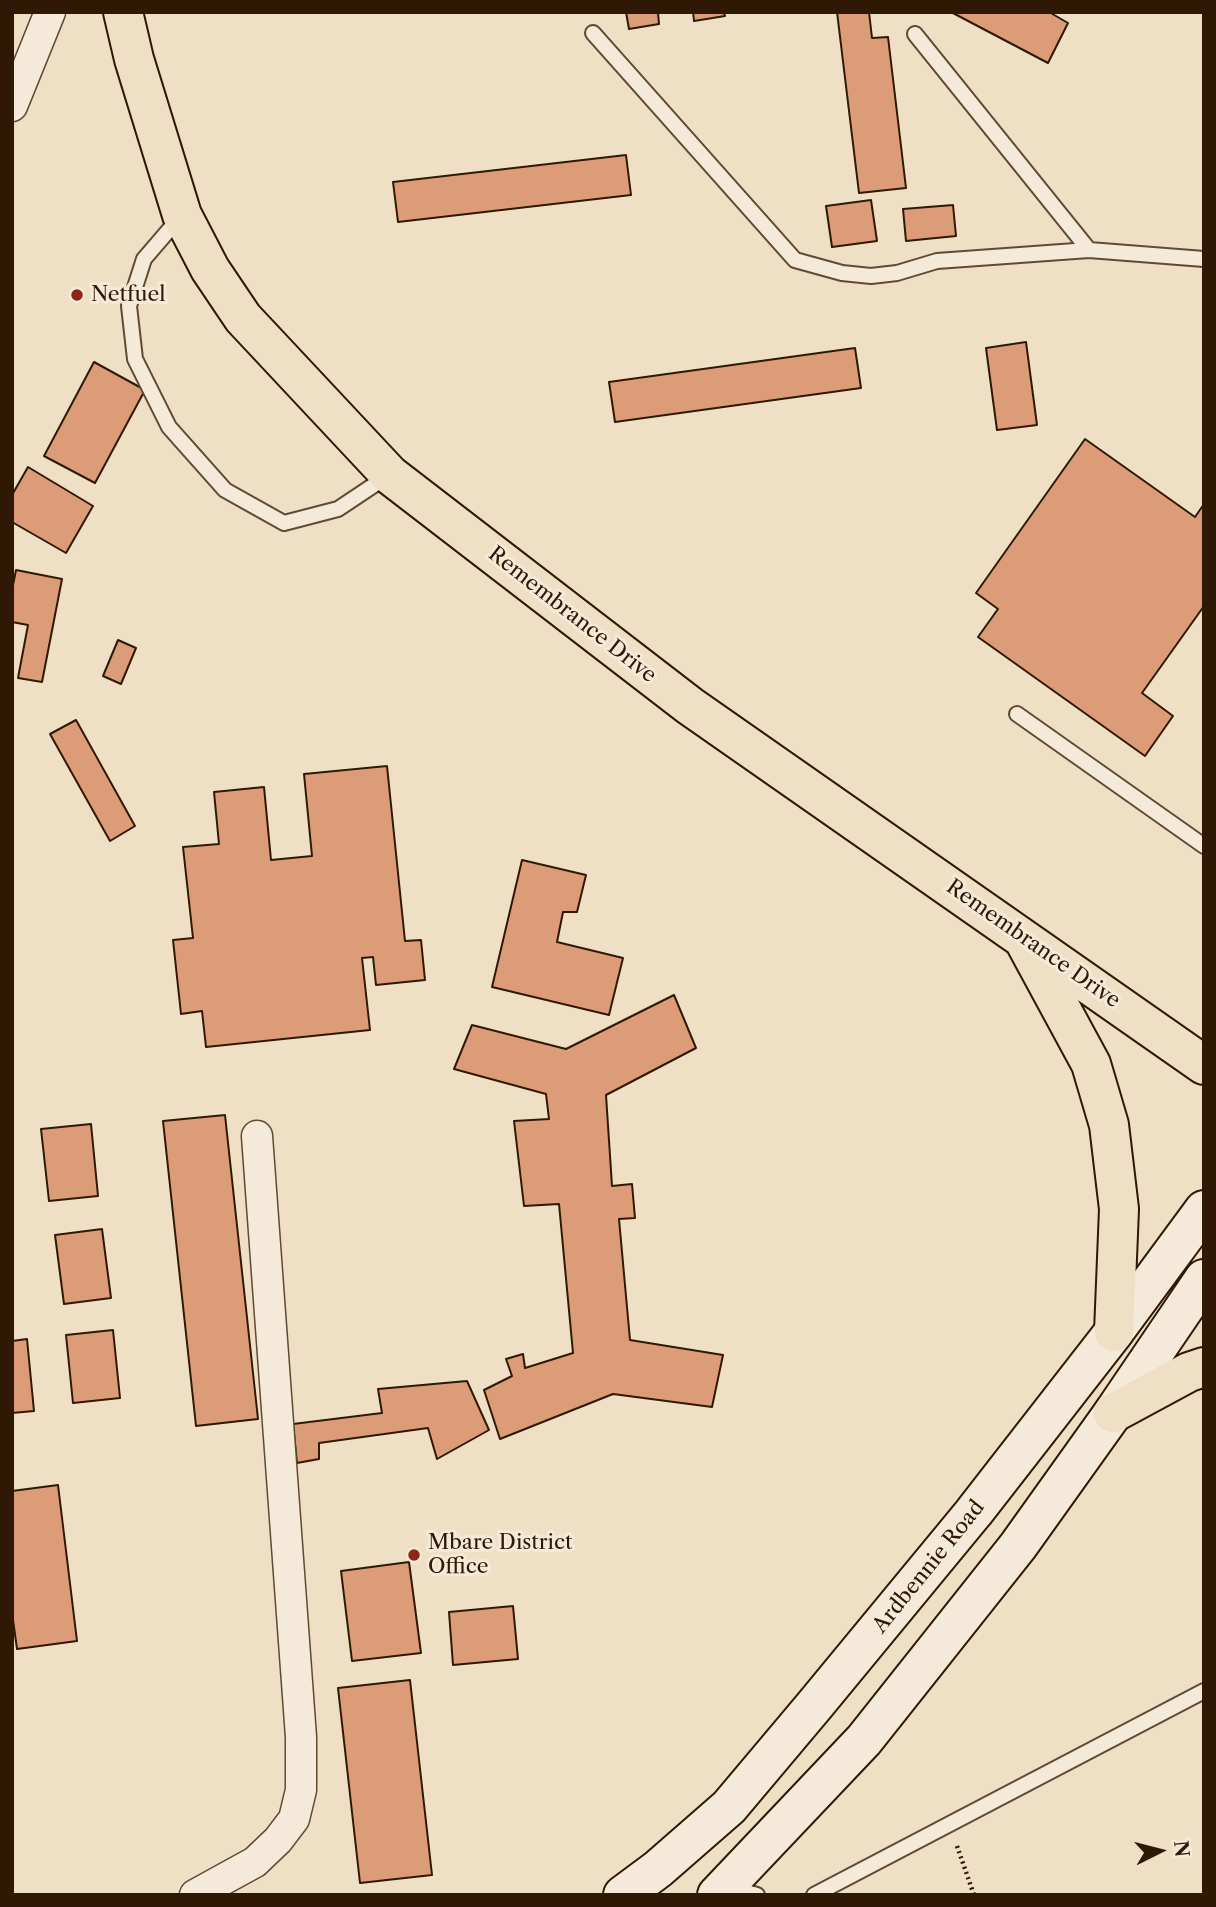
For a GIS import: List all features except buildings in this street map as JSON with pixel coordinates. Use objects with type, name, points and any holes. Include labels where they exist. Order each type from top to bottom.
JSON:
[{"type":"main road","name":"Remembrance Drive","points":[[123,12],[134,59],[182,215],[210,269],[243,318],[390,475],[690,706],[1204,1065]]},
{"type":"main road","points":[[1021,935],[1091,1064],[1109,1125],[1119,1209],[1114,1332]]},
{"type":"main road","name":"Ardbennie Road","points":[[623,1895],[658,1869],[729,1807],[965,1522],[1114,1332],[1204,1210]]},
{"type":"main road","points":[[734,1892],[864,1741],[1018,1546],[1204,1279]]},
{"type":"main road","points":[[1113,1413],[1189,1372],[1204,1367]]},
{"type":"street","points":[[12,106],[50,12]]},
{"type":"street","points":[[195,1895],[256,1862],[294,1819],[301,1790],[301,1737],[257,1136]]},
{"type":"lane","points":[[593,33],[795,260],[842,273],[872,276],[897,273],[937,261],[1089,250],[1204,259]]},
{"type":"lane","points":[[915,34],[1089,250]]},
{"type":"lane","points":[[182,215],[144,259],[129,306],[135,359],[169,427],[225,490],[284,523],[338,509],[390,475]]},
{"type":"lane","points":[[1017,714],[1204,846]]},
{"type":"lane","points":[[814,1895],[1204,1691]]},
{"type":"path","points":[[950,1824],[974,1895]]},
{"type":"place","name":"Netfuel","points":[[77,295]]},
{"type":"place","name":"Mbare District Office","points":[[414,1555]]}]
